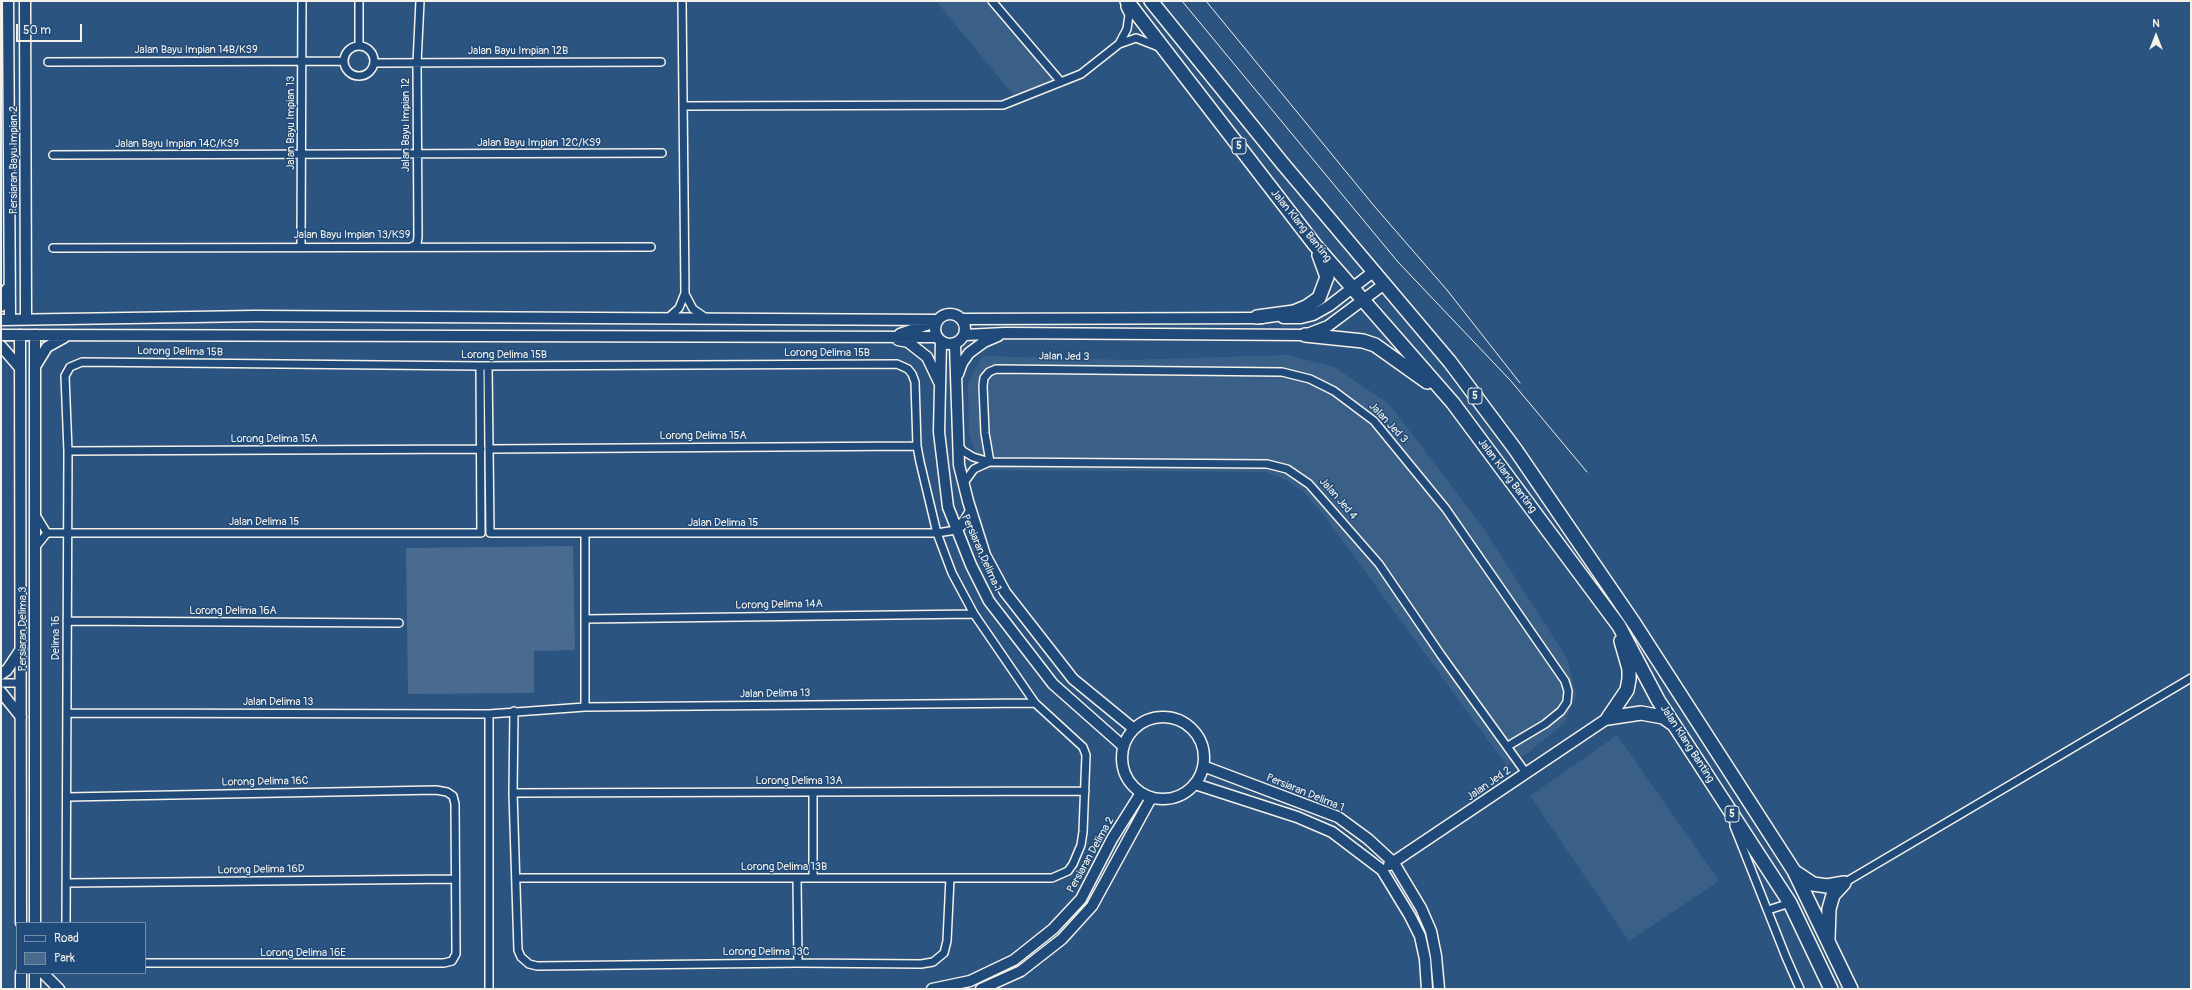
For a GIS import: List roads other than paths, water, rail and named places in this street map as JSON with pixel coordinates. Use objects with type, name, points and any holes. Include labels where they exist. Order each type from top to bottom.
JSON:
[{"type":"highway","name":"Jalan Klang Banting","points":[[1127,1],[1315,245],[1363,298],[1453,403],[1619,626],[1674,726],[1790,903],[1831,989]]},
{"type":"highway","name":"Jalan Klang Banting","points":[[1151,1],[1373,272],[1450,362],[1515,449],[1634,622],[1794,871],[1851,989]]},
{"type":"highway","points":[[1258,317],[1294,312],[1306,307],[1319,298],[1327,277],[1315,245]]},
{"type":"highway","points":[[1305,335],[1363,341],[1375,345],[1415,373],[1453,403]]},
{"type":"highway","points":[[1608,718],[1627,690],[1629,679],[1629,669],[1622,648],[1619,626]]},
{"type":"highway","points":[[1608,718],[1642,713],[1663,717],[1674,726]]},
{"type":"highway","points":[[1794,871],[1813,884],[1827,886],[1844,883]]},
{"type":"highway","points":[[1828,939],[1829,909],[1833,895],[1844,883]]},
{"type":"highway","points":[[1790,903],[1800,906],[1805,912],[1844,989]]},
{"type":"street","name":"Persiaran Bayu Impian 2","points":[[6,320],[10,280],[8,1]]},
{"type":"street","name":"Persiaran Bayu Impian 2","points":[[25,1],[26,319]]},
{"type":"street","name":"Jalan Bayu Impian 13","points":[[301,246],[302,1]]},
{"type":"street","points":[[359,1],[359,46]]},
{"type":"street","name":"Jalan Bayu Impian 12","points":[[413,246],[417,244],[418,237],[416,155],[417,63],[420,1]]},
{"type":"street","points":[[667,319],[679,308],[685,293],[682,1]]},
{"type":"street","points":[[992,1],[1061,82]]},
{"type":"street","points":[[1119,44],[1127,29],[1129,15],[1122,1]]},
{"type":"street","points":[[683,106],[1003,105],[1081,74],[1119,44],[1136,38],[1155,44],[1172,59]]},
{"type":"street","points":[[359,46],[370,52],[374,63],[369,73],[358,76],[348,72],[344,61],[347,52],[359,46]]},
{"type":"street","name":"Jalan Bayu Impian 14B/KS9","points":[[48,62],[344,61]]},
{"type":"street","name":"Jalan Bayu Impian 12B","points":[[374,63],[661,62]]},
{"type":"street","name":"Jalan Bayu Impian 12C/KS9","points":[[301,154],[416,155],[662,153]]},
{"type":"street","name":"Jalan Bayu Impian 14C/KS9","points":[[53,155],[301,154]]},
{"type":"street","name":"Jalan Bayu Impian 13/KS9","points":[[53,248],[651,246]]},
{"type":"street","points":[[939,339],[934,330],[937,321],[942,316],[949,314],[962,319],[1301,318],[1313,315],[1329,306],[1373,272]]},
{"type":"street","points":[[1,306],[10,280]]},
{"type":"street","points":[[964,335],[1005,333],[1305,335],[1328,326],[1383,284]]},
{"type":"street","points":[[685,293],[693,309],[709,320]]},
{"type":"street","points":[[26,300],[32,310],[50,319]]},
{"type":"street","points":[[6,320],[255,316],[937,321]]},
{"type":"street","points":[[1,335],[886,337],[939,339],[955,344],[961,340],[964,335],[965,325],[962,319]]},
{"type":"street","points":[[886,337],[937,321]]},
{"type":"street","points":[[956,381],[962,363],[969,353],[984,342],[1005,333]]},
{"type":"street","name":"Persiaran Delima 3","points":[[20,335],[21,922]]},
{"type":"street","name":"Persiaran Delima 3","points":[[34,335],[35,922]]},
{"type":"street","points":[[35,367],[47,347],[59,339],[70,335]]},
{"type":"street","points":[[886,337],[908,342],[927,357],[940,385]]},
{"type":"street","name":"Persiaran Delima 1","points":[[939,339],[939,432],[948,507],[956,530],[989,600],[1053,684],[1123,746]]},
{"type":"street","name":"Persiaran Delima 1","points":[[955,344],[958,445],[963,484],[985,555],[1005,592],[1073,679],[1134,729]]},
{"type":"street","points":[[1,346],[20,368]]},
{"type":"street","name":"Lorong Delima 15B","points":[[82,362],[480,366],[897,364],[908,369],[915,382],[917,446]]},
{"type":"street","name":"Delima 16","points":[[66,922],[66,533],[68,451],[65,376],[70,367],[82,362]]},
{"type":"street","points":[[480,366],[481,449]]},
{"type":"street","points":[[488,366],[490,449]]},
{"type":"street","name":"Jalan Jed 3","points":[[990,462],[985,433],[982,386],[984,378],[988,372],[996,369],[1282,372],[1310,379],[1334,391],[1360,409],[1378,426],[1446,509],[1565,681],[1568,691],[1567,702],[1561,711],[1545,724],[1508,746]]},
{"type":"street","name":"Jalan Jed 4","points":[[958,445],[963,451],[973,457],[990,462],[1267,464],[1288,469],[1309,484],[1379,564],[1441,655],[1526,773]]},
{"type":"street","points":[[917,446],[937,533],[952,574],[974,614],[1035,703],[1083,747],[1086,755],[1085,791]]},
{"type":"street","name":"Lorong Delima 15A","points":[[490,449],[917,446]]},
{"type":"street","name":"Lorong Delima 15A","points":[[68,451],[481,449]]},
{"type":"street","name":"Jalan Delima 15","points":[[47,533],[481,533],[481,449]]},
{"type":"street","name":"Jalan Delima 15","points":[[490,449],[490,533],[937,533],[956,530]]},
{"type":"street","name":"Jalan Jed 4","points":[[963,484],[974,469],[990,462]]},
{"type":"street","points":[[35,511],[47,533],[35,549]]},
{"type":"street","points":[[956,530],[965,521],[971,511]]},
{"type":"street","points":[[956,530],[968,529],[979,534]]},
{"type":"street","points":[[585,534],[585,707]]},
{"type":"street","name":"Lorong Delima 14A","points":[[585,619],[974,614]]},
{"type":"street","name":"Lorong Delima 16A","points":[[67,622],[399,623]]},
{"type":"street","points":[[1,674],[7,670],[21,649]]},
{"type":"street","points":[[1,683],[21,683],[35,670]]},
{"type":"street","points":[[1844,883],[2191,678]]},
{"type":"street","points":[[21,683],[35,696]]},
{"type":"street","points":[[1,692],[21,717]]},
{"type":"street","name":"Jalan Delima 13","points":[[67,713],[489,714],[585,707],[1035,703]]},
{"type":"street","points":[[514,711],[516,878]]},
{"type":"street","points":[[489,714],[489,989]]},
{"type":"street","points":[[1154,718],[1177,720],[1188,726],[1196,734],[1202,750],[1203,766],[1195,784],[1186,792],[1175,798],[1151,798],[1141,793],[1130,784],[1124,772],[1121,759],[1123,746],[1134,729],[1143,722],[1154,718]]},
{"type":"street","name":"Jalan Jed 2","points":[[1382,870],[1608,718]]},
{"type":"street","name":"Persiaran Delima 1","points":[[1203,766],[1338,817],[1368,839],[1394,862],[1421,908],[1431,931],[1436,956],[1439,989]]},
{"type":"street","points":[[1195,784],[1297,817],[1332,832],[1382,870],[1410,916],[1420,936],[1425,959],[1427,989]]},
{"type":"street","name":"Lorong Delima 16C","points":[[67,797],[436,790],[451,794],[455,804],[455,879]]},
{"type":"street","name":"Lorong Delima 13A","points":[[514,793],[1085,791]]},
{"type":"street","name":"Lorong Delima 13B","points":[[516,878],[1052,878],[1068,871],[1078,855],[1084,832],[1085,791]]},
{"type":"street","points":[[813,792],[814,878]]},
{"type":"street","name":"Persiaran Delima 2","points":[[932,989],[970,981],[1014,960],[1053,929],[1081,899],[1112,839],[1141,793]]},
{"type":"street","points":[[981,989],[1021,971],[1062,938],[1087,912],[1151,798]]},
{"type":"street","points":[[1725,804],[1800,989]]},
{"type":"street","name":"Lorong Delima 13C","points":[[516,878],[518,950],[521,957],[529,964],[538,966],[798,963],[921,964],[933,962],[944,953],[947,941],[950,878]]},
{"type":"street","points":[[797,878],[798,963]]},
{"type":"street","name":"Lorong Delima 16D","points":[[67,883],[455,879]]},
{"type":"street","name":"Lorong Delima 16E","points":[[146,963],[444,963],[452,960],[456,954],[455,879]]},
{"type":"street","points":[[1768,910],[1790,903]]},
{"type":"street","points":[[35,974],[35,989]]},
{"type":"street","points":[[44,974],[59,989]]},
{"type":"tram line","points":[[1182,1],[1398,262],[1511,381],[1587,472]]},
{"type":"tram line","points":[[1206,1],[1375,207],[1447,290],[1520,383]]}]
